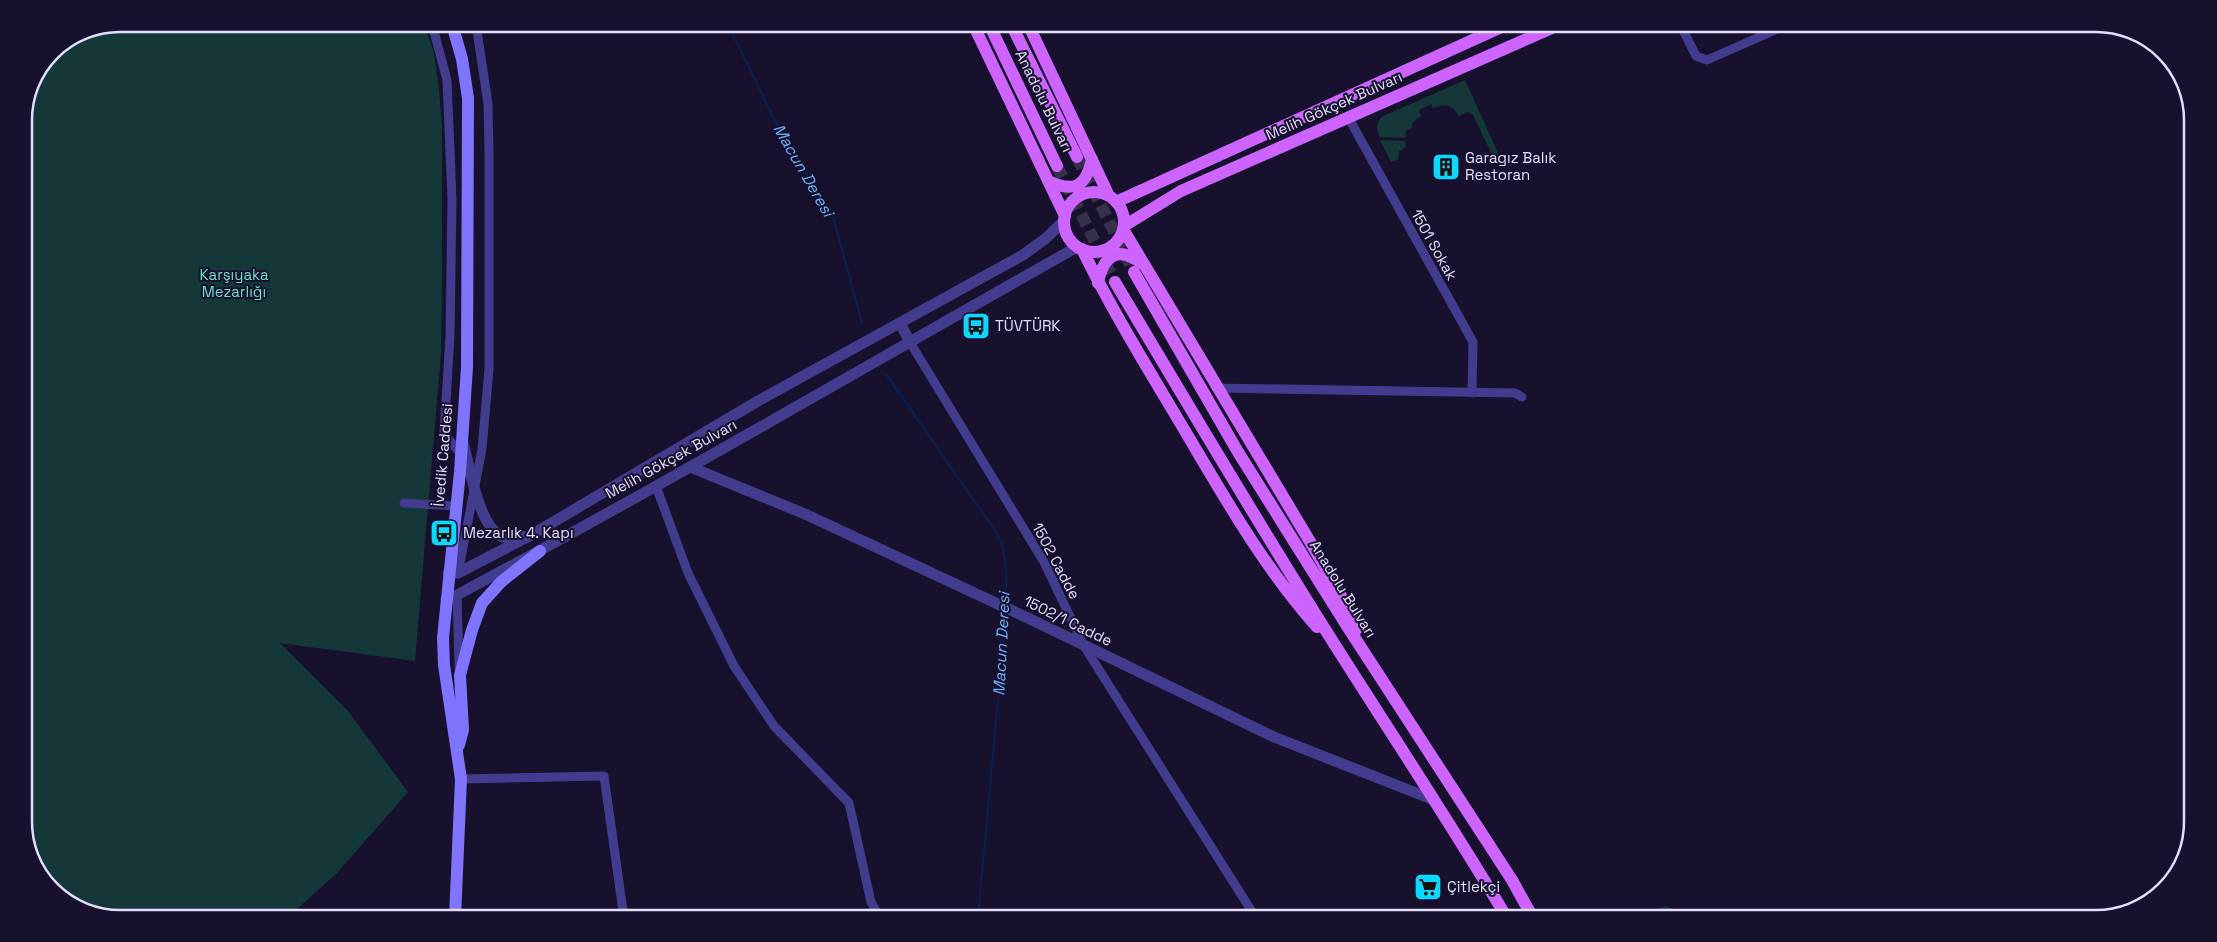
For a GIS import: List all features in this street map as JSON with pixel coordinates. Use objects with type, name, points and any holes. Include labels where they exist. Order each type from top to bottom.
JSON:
[{"type":"main road","name":"Melih Gökçek Bulvarı","points":[[1113,199],[1485,32]]},
{"type":"main road","name":"Melih Gökçek Bulvarı","points":[[1124,227],[1181,191],[1542,32]]},
{"type":"main road","name":"İvedik Caddesi","points":[[454,33],[466,80],[469,127],[466,367],[451,597],[443,638],[444,665],[461,779],[455,910]]},
{"type":"main road","points":[[976,33],[1065,218]]},
{"type":"main road","name":"Anadolu Bulvarı","points":[[993,33],[1057,166]]},
{"type":"main road","name":"Anadolu Bulvarı","points":[[1015,33],[1077,157]]},
{"type":"main road","points":[[1032,33],[1092,159],[1124,217],[1124,227],[1140,269]]},
{"type":"main road","points":[[1048,181],[1061,187],[1074,188],[1083,182],[1090,171],[1092,159]]},
{"type":"main road","points":[[1113,199],[1100,193],[1082,195],[1068,207],[1065,218],[1066,231],[1070,240],[1080,248],[1098,283],[1207,467],[1274,573],[1306,615],[1341,654]]},
{"type":"main road","points":[[1080,248],[1099,252],[1107,249],[1120,237],[1124,227]]},
{"type":"main road","points":[[1098,283],[1104,263],[1113,256],[1131,254],[1218,388],[1347,607],[1365,654]]},
{"type":"main road","name":"Anadolu Bulvarı","points":[[1140,269],[1206,398],[1365,654],[1512,880],[1529,910]]},
{"type":"main road","points":[[1115,282],[1208,440],[1503,910]]},
{"type":"main road","points":[[457,752],[463,730],[460,675],[472,630],[482,603],[501,582],[540,551]]},
{"type":"street","points":[[1684,32],[1696,56],[1707,60],[1770,32]]},
{"type":"street","points":[[434,33],[447,80],[452,199],[450,336],[444,434],[461,454]]},
{"type":"street","points":[[453,573],[482,450],[489,369],[488,104],[477,33]]},
{"type":"street","name":"1501 Sokak","points":[[1348,117],[1473,342],[1472,393]]},
{"type":"street","name":"Melih Gökçek Bulvarı","points":[[453,573],[533,534],[758,401],[1023,255],[1045,239],[1065,218]]},
{"type":"street","name":"Melih Gökçek Bulvarı","points":[[451,597],[540,551],[1080,248]]},
{"type":"street","points":[[900,323],[911,344]]},
{"type":"street","name":"1502 Cadde","points":[[911,344],[1044,562],[1084,646],[1251,910]]},
{"type":"street","points":[[1218,388],[1515,393],[1522,397]]},
{"type":"street","points":[[462,438],[482,510],[490,526],[500,536],[511,538],[533,534]]},
{"type":"street","name":"1502/1 Cadde","points":[[690,467],[805,514],[1030,619],[1274,737],[1434,800]]},
{"type":"street","points":[[656,486],[688,573],[734,666],[774,726],[849,803],[871,902],[876,910]]},
{"type":"street","points":[[404,503],[456,506]]},
{"type":"street","points":[[451,597],[460,675]]},
{"type":"street","points":[[461,779],[604,776],[623,910]]},
{"type":"green space","name":"Karşıyaka Mezarlığı","points":[[114,33],[427,33],[434,52],[442,125],[441,353],[415,661],[280,643],[348,711],[408,792],[337,873],[296,910],[109,909],[98,907],[76,898],[58,884],[44,866],[35,844],[33,828],[33,109],[39,87],[47,71],[71,47],[92,37]]},
{"type":"green space","points":[[1465,80],[1500,157],[1494,159],[1473,115],[1468,112],[1459,116],[1454,109],[1445,105],[1433,108],[1431,104],[1419,110],[1421,116],[1406,131],[1405,138],[1379,137],[1377,126],[1381,117]]},
{"type":"green space","points":[[1380,140],[1405,141],[1406,147],[1399,151],[1398,160],[1391,162]]},
{"type":"green space","points":[[1666,906],[1676,910],[1654,910]]},
{"type":"waterway","name":"Macun Deresi","points":[[732,33],[775,121],[834,220],[862,323]]},
{"type":"waterway","name":"Macun Deresi","points":[[886,374],[998,535],[1005,560],[1006,603]]},
{"type":"waterway","name":"Macun Deresi","points":[[979,910],[1006,611]]},
{"type":"tunnel","points":[[1077,157],[1134,272]]},
{"type":"tunnel","points":[[1057,166],[1115,282]]},
{"type":"place","name":"Garagız Balık Restoran","points":[[1446,167]]},
{"type":"place","name":"TÜVTÜRK","points":[[976,326]]},
{"type":"place","name":"Mezarlık 4. Kapı","points":[[444,533]]},
{"type":"place","name":"Çitlekçi","points":[[1428,887]]}]
